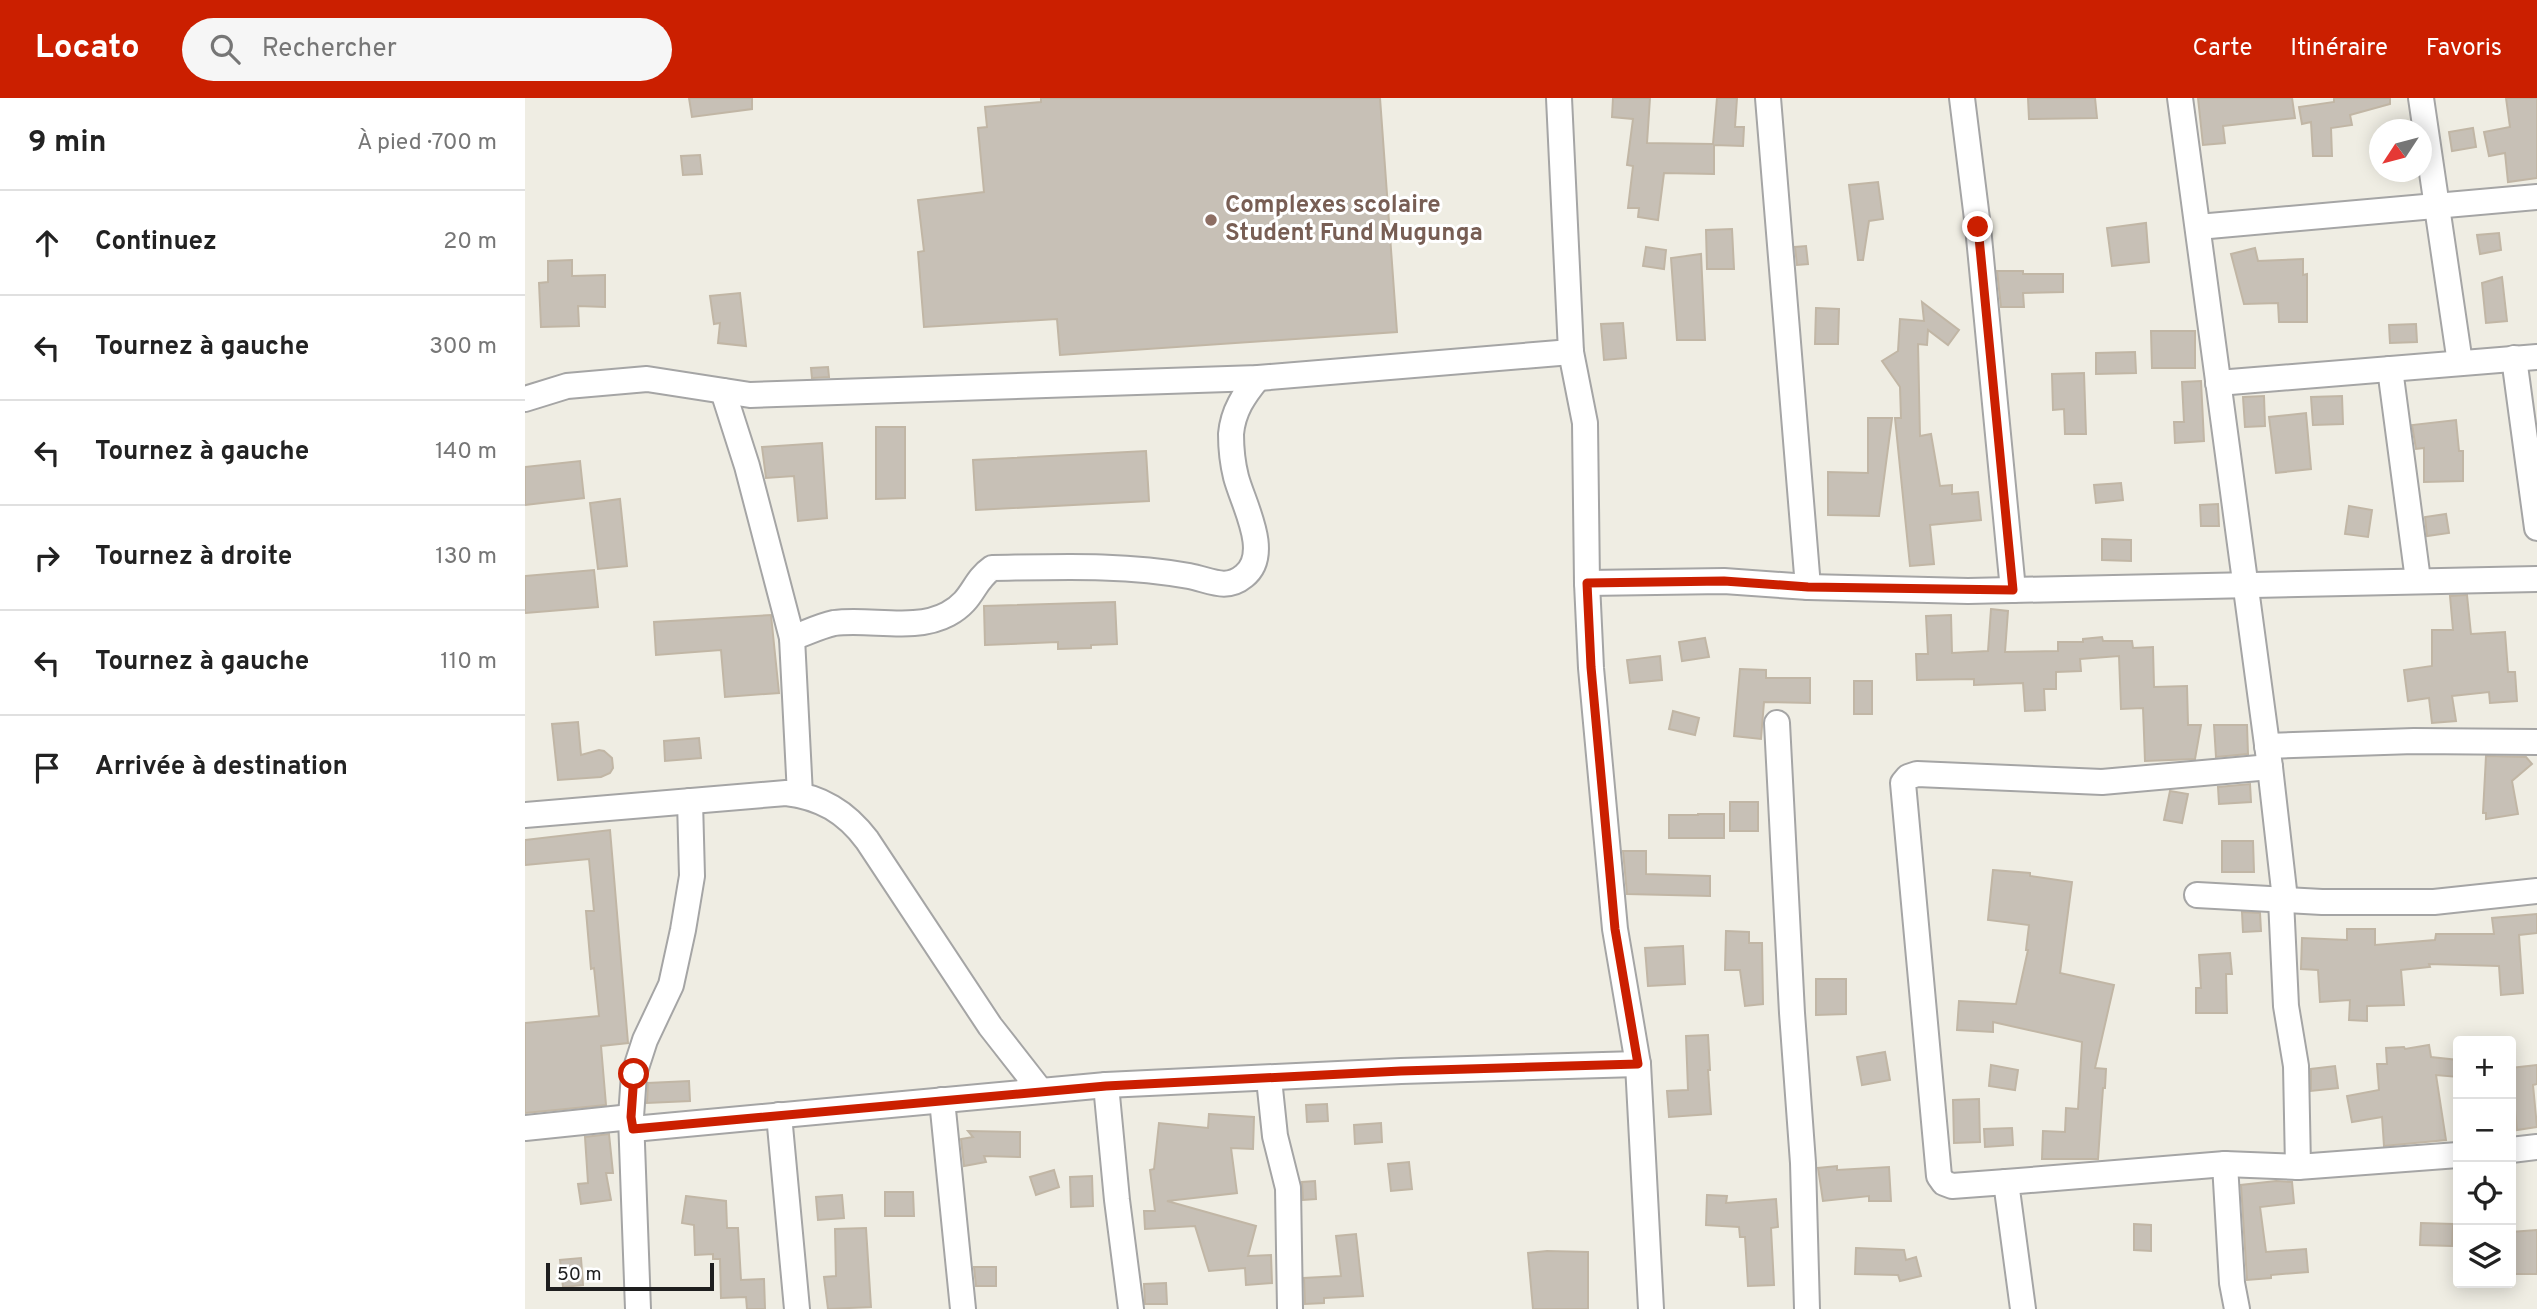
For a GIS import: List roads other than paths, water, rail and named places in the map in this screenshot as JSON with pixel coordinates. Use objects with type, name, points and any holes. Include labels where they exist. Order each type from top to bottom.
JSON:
[{"type":"street","points":[[1559,98],[1571,352],[1585,423],[1591,667],[1615,929],[1638,1064],[1651,1309]]},
{"type":"street","points":[[1768,98],[1808,587]]},
{"type":"street","points":[[1962,98],[1978,227],[2013,590]]},
{"type":"street","points":[[2180,98],[2268,757],[2283,900],[2286,1006],[2297,1066],[2298,1167]]},
{"type":"street","points":[[2421,98],[2460,363]]},
{"type":"street","points":[[2198,227],[2537,197]]},
{"type":"street","points":[[525,399],[567,386],[647,379],[750,395],[1258,378],[1571,352]]},
{"type":"street","points":[[2218,383],[2526,358],[2537,528]]},
{"type":"street","points":[[2390,369],[2418,580]]},
{"type":"street","points":[[792,638],[832,624],[920,622],[944,616],[964,604],[983,575],[992,568],[1135,568],[1192,576],[1225,586],[1236,582],[1248,574],[1256,557],[1257,539],[1235,475],[1231,434],[1239,401],[1258,378]]},
{"type":"street","points":[[723,391],[747,466],[792,638],[800,795]]},
{"type":"street","points":[[1587,583],[1724,581],[1808,587],[2013,590],[2537,579]]},
{"type":"street","points":[[1777,723],[1791,1013],[1803,1163],[1807,1309]]},
{"type":"street","points":[[2453,1155],[2298,1167],[2225,1164],[1952,1186],[1944,1183],[1939,1175],[1903,783],[1908,777],[1917,774],[2102,782],[2268,757],[2414,741],[2537,742]]},
{"type":"street","points":[[525,815],[786,793],[800,795],[834,809],[853,821],[990,1026],[1040,1090]]},
{"type":"street","points":[[638,1309],[632,1123],[634,1074],[671,985],[683,930],[692,876],[690,801]]},
{"type":"street","points":[[2197,894],[2322,902],[2434,902],[2537,891]]},
{"type":"street","points":[[525,1128],[779,1115],[1106,1086],[1401,1071],[1638,1064]]},
{"type":"street","points":[[1269,1079],[1275,1136],[1288,1188],[1290,1309]]},
{"type":"street","points":[[1106,1086],[1131,1309]]},
{"type":"street","points":[[942,1100],[963,1309]]},
{"type":"street","points":[[779,1115],[797,1309]]},
{"type":"street","points":[[2516,1149],[2537,1147]]},
{"type":"street","points":[[2225,1164],[2232,1283],[2237,1309]]},
{"type":"street","points":[[2006,1182],[2023,1309]]},
{"type":"place","name":"Complexes scolaire Student Fund Mugunga","points":[[1211,220]]}]
